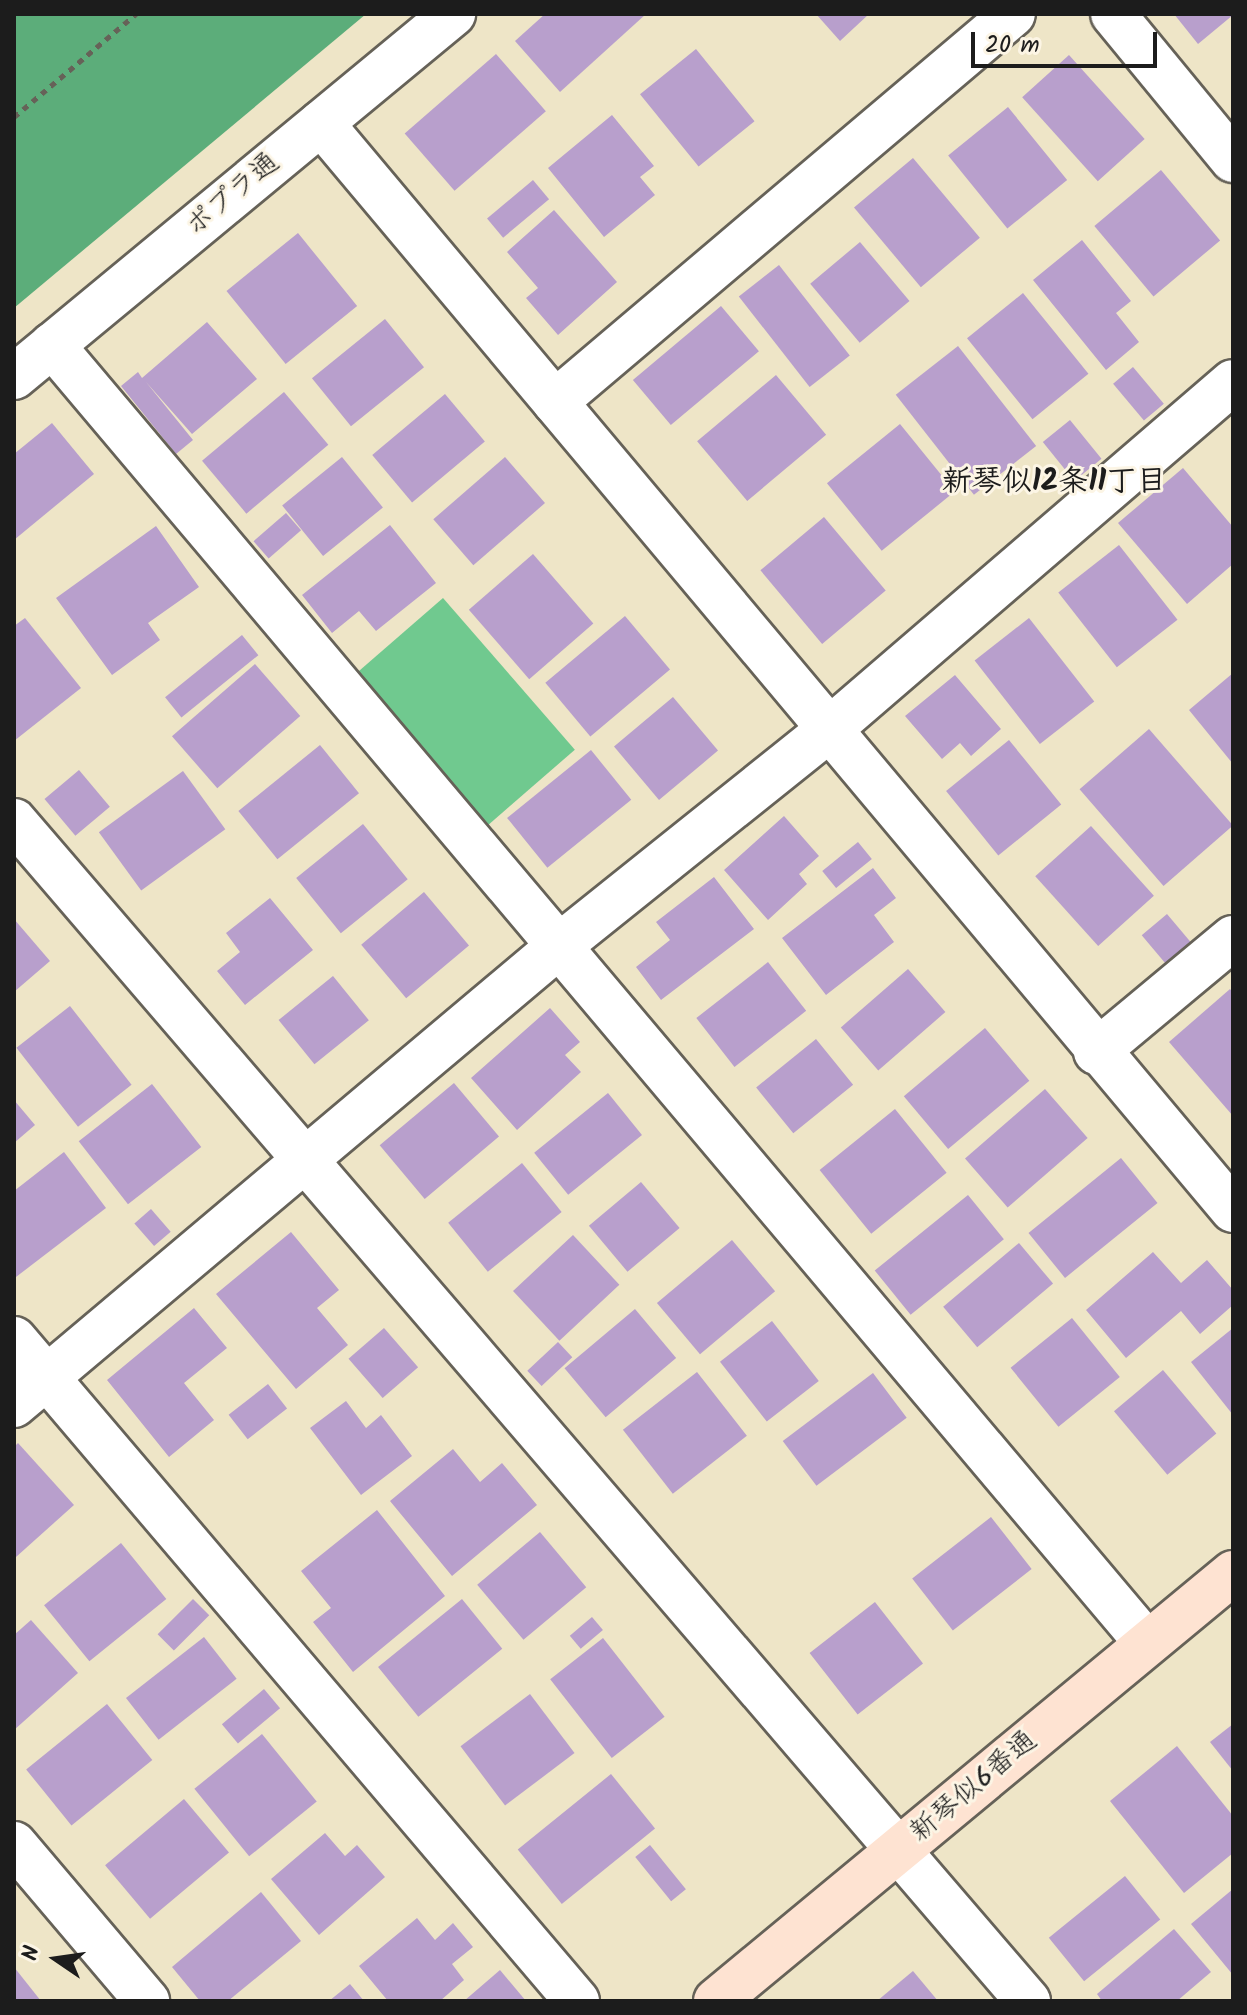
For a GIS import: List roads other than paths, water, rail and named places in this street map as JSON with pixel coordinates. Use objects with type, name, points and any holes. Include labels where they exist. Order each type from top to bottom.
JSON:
[{"type":"street","name":"ポプラ通","points":[[14,377],[453,14]]},
{"type":"street","points":[[555,402],[1013,14]]},
{"type":"street","points":[[1113,14],[1233,160]]},
{"type":"street","points":[[321,123],[831,728],[1096,1052],[1233,1210]]},
{"type":"street","points":[[52,345],[1147,1643]]},
{"type":"street","points":[[14,1405],[559,946],[831,728],[1233,382]]},
{"type":"street","points":[[14,821],[302,1160],[1028,2001]]},
{"type":"street","points":[[1096,1052],[1233,938]]},
{"type":"street","points":[[14,1339],[577,2001]]},
{"type":"street","name":"新琴似6番通","points":[[716,2001],[1233,1573]]},
{"type":"street","points":[[14,1844],[147,2001]]},
{"type":"district","name":"新琴似12条11丁目","points":[[1054,482]]}]
